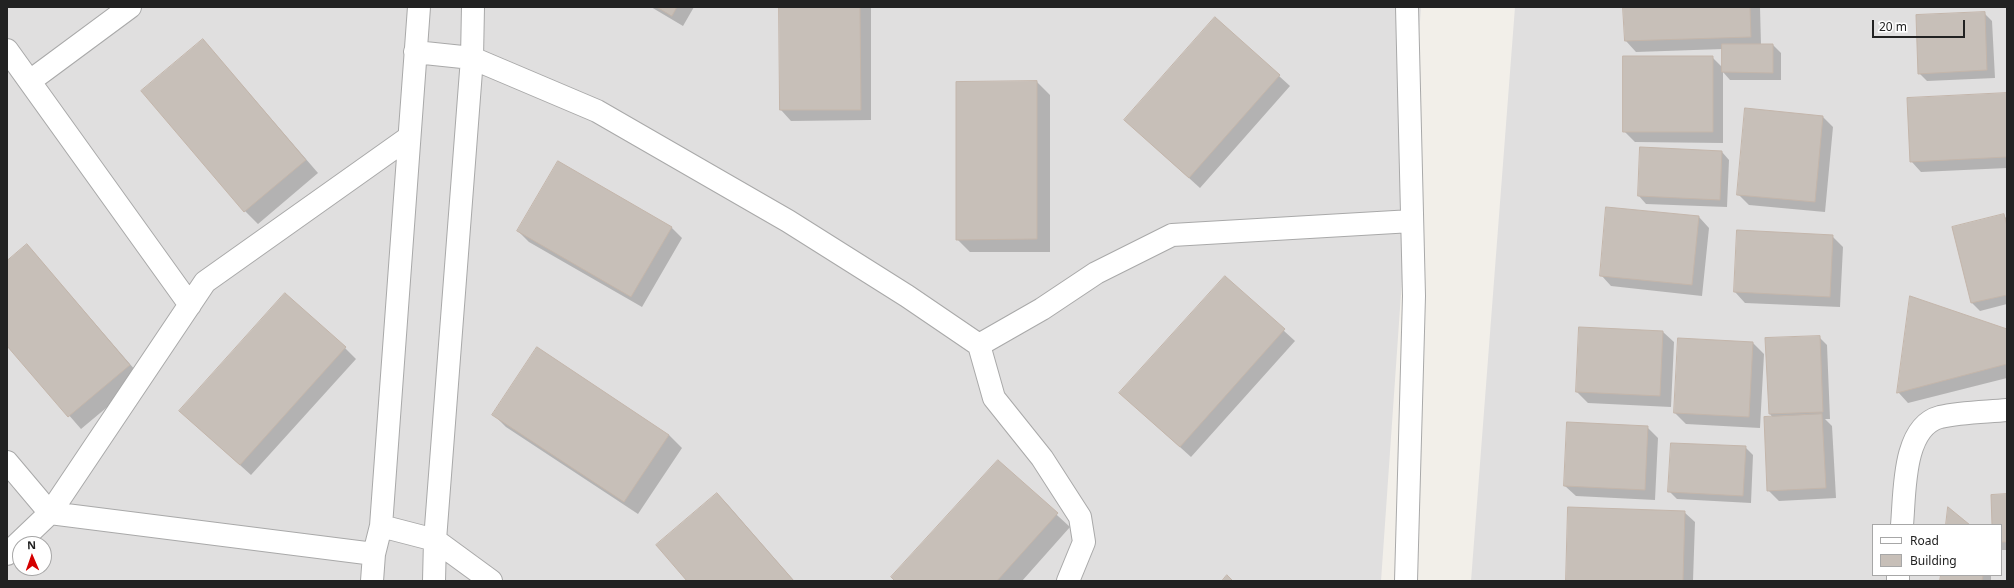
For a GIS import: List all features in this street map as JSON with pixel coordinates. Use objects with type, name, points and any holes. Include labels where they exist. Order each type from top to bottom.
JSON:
[{"type":"street","points":[[30,81],[130,7]]},
{"type":"street","points":[[372,581],[374,554],[381,526],[408,138],[419,7]]},
{"type":"street","points":[[434,581],[435,540],[472,58],[473,7]]},
{"type":"street","points":[[1406,581],[1414,296],[1407,7]]},
{"type":"street","points":[[7,50],[190,304]]},
{"type":"street","points":[[415,52],[472,58],[597,111],[794,226],[907,296],[979,345],[994,398],[1042,458],[1080,517],[1084,542],[1068,581]]},
{"type":"street","points":[[7,554],[50,513],[205,282],[408,138]]},
{"type":"street","points":[[979,345],[1042,309],[1096,273],[1172,235],[1412,221]]},
{"type":"street","points":[[1902,524],[1906,476],[1911,446],[1924,425],[1940,418],[2007,410]]},
{"type":"street","points":[[7,462],[50,513],[374,554]]},
{"type":"street","points":[[381,526],[435,540],[491,581]]},
{"type":"shaded area","points":[[7,7],[1421,7],[1381,581],[7,581]]},
{"type":"shaded area","points":[[1515,7],[2007,7],[2007,581],[1471,581]]},
{"type":"building","points":[[657,7],[677,7],[672,16]]},
{"type":"building","points":[[779,7],[860,7],[861,110],[780,110]]},
{"type":"building","points":[[1623,7],[1750,7],[1751,37],[1625,41]]},
{"type":"building","points":[[1985,12],[1987,70],[1918,74],[1916,15]]},
{"type":"building","points":[[1215,17],[1280,75],[1189,178],[1124,120]]},
{"type":"building","points":[[203,39],[306,160],[244,212],[141,91]]},
{"type":"building","points":[[1722,44],[1773,44],[1773,73],[1722,72]]},
{"type":"building","points":[[1623,56],[1713,56],[1713,132],[1623,132]]},
{"type":"building","points":[[1037,81],[1037,239],[956,240],[956,82]]},
{"type":"building","points":[[2007,93],[2007,157],[1910,162],[1907,98]]},
{"type":"building","points":[[1745,108],[1823,116],[1815,202],[1737,195]]},
{"type":"building","points":[[1640,147],[1722,151],[1720,200],[1638,196]]},
{"type":"building","points":[[558,161],[672,227],[631,297],[517,231]]},
{"type":"building","points":[[1606,207],[1699,216],[1692,285],[1600,276]]},
{"type":"building","points":[[2004,214],[2007,226],[2007,295],[1971,303],[1952,227]]},
{"type":"building","points":[[1737,230],[1833,235],[1830,297],[1734,292]]},
{"type":"building","points":[[27,244],[130,365],[68,417],[7,346],[7,261]]},
{"type":"building","points":[[1225,276],[1285,329],[1180,447],[1119,393]]},
{"type":"building","points":[[285,293],[346,347],[240,465],[179,411]]},
{"type":"building","points":[[1910,296],[2007,329],[2007,364],[1897,393]]},
{"type":"building","points":[[1579,327],[1663,331],[1660,396],[1576,392]]},
{"type":"building","points":[[1820,336],[1823,412],[1769,414],[1765,338]]},
{"type":"building","points":[[1678,338],[1753,342],[1749,417],[1674,413]]},
{"type":"building","points":[[537,347],[669,435],[624,502],[492,415]]},
{"type":"building","points":[[1822,414],[1826,488],[1767,491],[1764,417]]},
{"type":"building","points":[[1567,422],[1648,426],[1645,490],[1564,486]]},
{"type":"building","points":[[1671,443],[1746,446],[1743,496],[1668,492]]},
{"type":"building","points":[[998,460],[1058,513],[997,581],[895,581],[891,577]]},
{"type":"building","points":[[717,493],[794,581],[687,581],[656,545]]},
{"type":"building","points":[[2007,494],[2007,542],[2002,542],[2002,524],[1992,524],[1991,495]]},
{"type":"building","points":[[1568,507],[1685,511],[1683,581],[1566,581]]},
{"type":"building","points":[[1948,507],[1969,524],[1946,524]]},
{"type":"building","points":[[1227,575],[1233,581],[1222,581]]},
{"type":"building","points":[[1941,576],[1983,576],[1982,581],[1940,581]]}]
